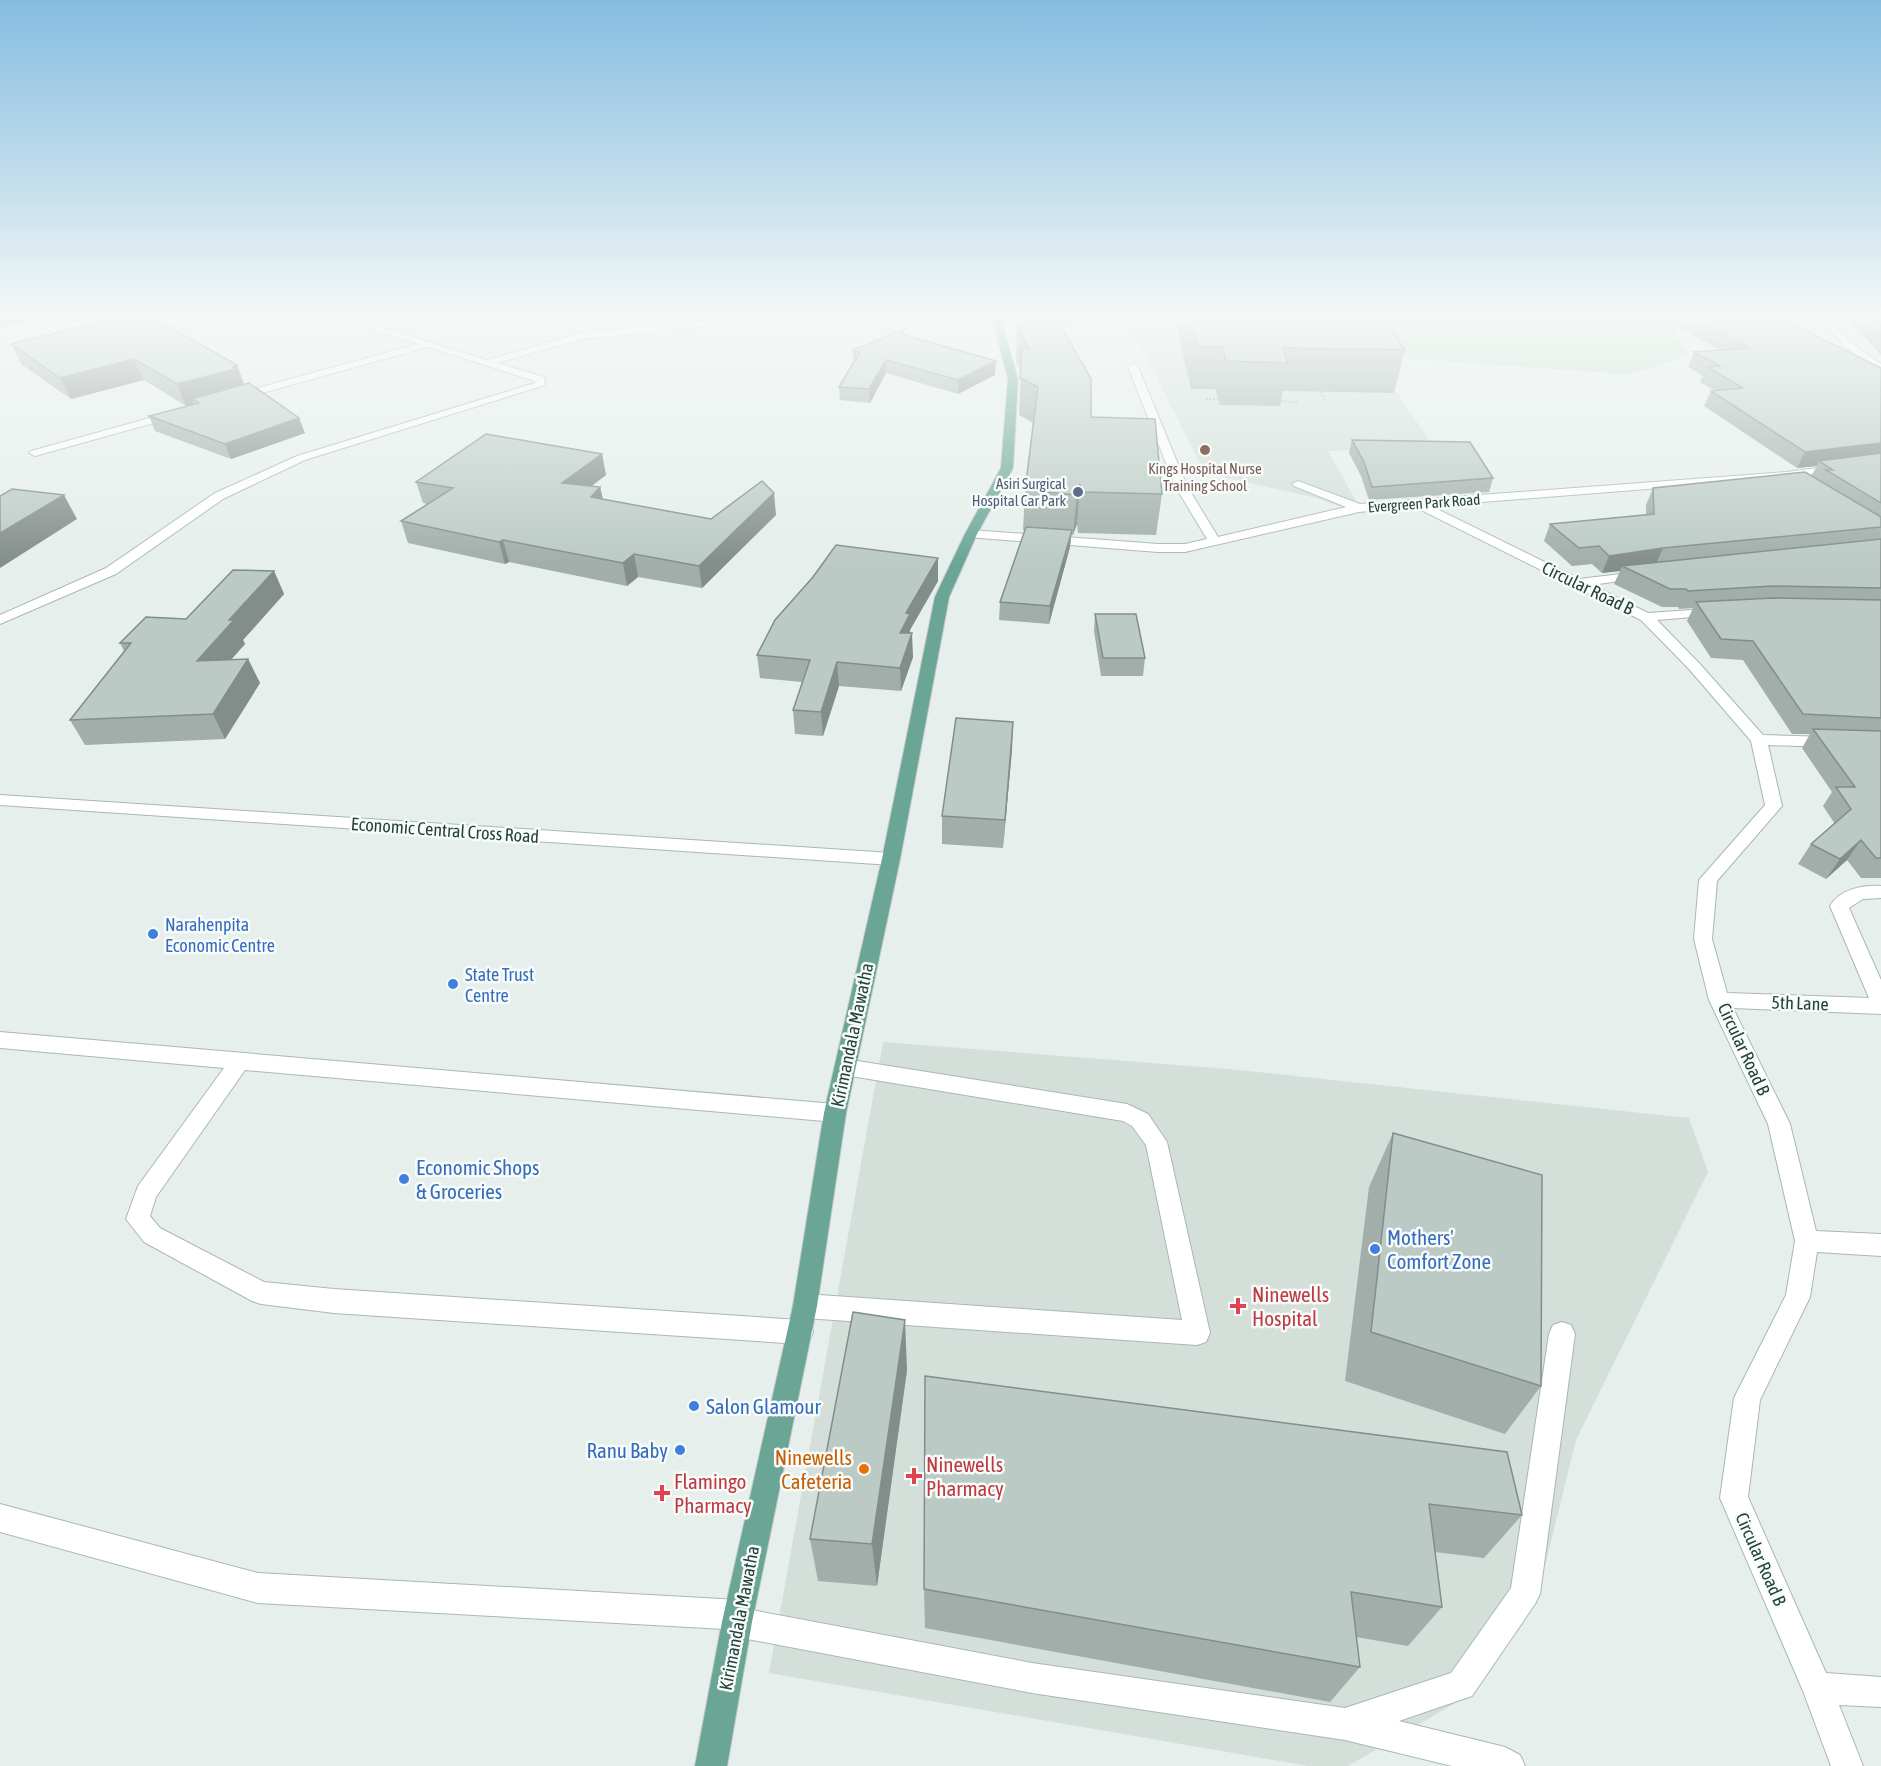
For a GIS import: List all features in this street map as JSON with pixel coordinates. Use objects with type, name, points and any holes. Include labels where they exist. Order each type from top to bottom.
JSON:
[{"type":"main road","name":"Kirimandala Mawatha","points":[[711,1766],[738,1619],[805,1306],[835,1113],[891,859],[942,597],[971,534],[1007,468],[1011,400]]},
{"type":"street","points":[[0,620],[111,571],[219,496],[301,458],[492,400]]},
{"type":"street","points":[[1146,400],[1181,486],[1214,541]]},
{"type":"street","points":[[35,453],[185,412]]},
{"type":"street","name":"Evergreen Park Road","points":[[971,534],[1185,548],[1359,508],[1786,475],[1881,463]]},
{"type":"street","points":[[1786,475],[1805,487]]},
{"type":"street","points":[[1298,484],[1359,508]]},
{"type":"street","name":"Circular Road B","points":[[1419,505],[1646,617],[1694,666],[1759,740],[1774,806],[1708,880],[1703,939],[1719,1000],[1779,1124],[1807,1241],[1797,1297],[1747,1398],[1734,1498],[1817,1688],[1847,1766]]},
{"type":"street","points":[[1579,583],[1655,572]]},
{"type":"street","points":[[1646,617],[1727,610]]},
{"type":"street","points":[[1759,740],[1848,743]]},
{"type":"street","name":"Economic Central Cross Road","points":[[0,800],[891,859]]},
{"type":"street","points":[[1881,892],[1850,896],[1839,906],[1881,1004]]},
{"type":"street","name":"5th Lane","points":[[1719,1000],[1881,1004]]},
{"type":"street","points":[[0,1040],[835,1113]]},
{"type":"street","points":[[240,1061],[146,1193],[138,1219],[153,1235],[243,1285],[261,1293],[334,1301],[800,1332]]},
{"type":"street","points":[[805,1306],[1197,1333],[1156,1142],[1140,1120],[1127,1113],[845,1067]]},
{"type":"street","points":[[1807,1241],[1881,1245]]},
{"type":"street","points":[[1345,1724],[1461,1685],[1525,1594],[1562,1334]]},
{"type":"street","points":[[0,1518],[258,1588],[738,1619],[1032,1678],[1345,1724],[1505,1763],[1509,1766]]},
{"type":"street","points":[[1817,1688],[1881,1692]]},
{"type":"path","points":[[1269,401],[1298,402]]},
{"type":"shaded area","points":[[1168,400],[1402,400],[1435,448],[1328,451],[1357,503],[1339,506],[1316,498],[1205,473]]},
{"type":"shaded area","name":"Ninewells Hospital","points":[[883,1042],[1229,1069],[1689,1118],[1708,1172],[1576,1440],[1536,1602],[1467,1696],[1348,1766],[1309,1766],[769,1673]]},
{"type":"building","points":[[194,400],[274,400],[299,418],[225,444],[149,416],[199,403]]},
{"type":"building","points":[[1036,400],[1091,400],[1091,417],[1155,419],[1162,494],[1081,492],[1080,484],[1077,495],[1025,490]]},
{"type":"building","points":[[1726,400],[1881,400],[1881,443],[1805,452]]},
{"type":"building","points":[[486,434],[602,454],[562,483],[600,487],[591,497],[711,519],[762,481],[774,493],[699,566],[634,554],[623,563],[503,540],[499,542],[401,521],[453,488],[416,482]]},
{"type":"building","points":[[1352,440],[1470,442],[1493,478],[1372,487],[1364,462]]},
{"type":"building","points":[[1881,453],[1881,503],[1826,470],[1833,470],[1819,461]]},
{"type":"building","points":[[1805,472],[1881,517],[1881,527],[1663,548],[1609,556],[1599,546],[1579,548],[1550,524],[1654,514],[1653,488]]},
{"type":"building","points":[[12,489],[64,495],[0,533],[0,496]]},
{"type":"building","points":[[1026,527],[1072,530],[1050,606],[1000,602]]},
{"type":"building","points":[[1881,539],[1881,588],[1772,586],[1688,591],[1670,589],[1622,566]]},
{"type":"building","points":[[836,545],[938,558],[906,613],[910,614],[900,633],[912,633],[900,668],[837,662],[821,712],[793,710],[810,660],[757,655],[775,620],[813,577]]},
{"type":"building","points":[[233,570],[274,571],[229,620],[234,620],[197,661],[248,659],[213,714],[70,720],[131,643],[120,643],[146,617],[186,619]]},
{"type":"building","points":[[1773,598],[1881,600],[1881,718],[1803,714],[1753,641],[1721,639],[1696,602]]},
{"type":"building","points":[[1095,614],[1136,614],[1145,658],[1103,658]]},
{"type":"building","points":[[956,718],[1013,722],[1005,820],[942,816]]},
{"type":"building","points":[[1813,729],[1881,731],[1881,858],[1876,858],[1861,840],[1840,859],[1811,844],[1851,809],[1836,787],[1855,787]]},
{"type":"building","points":[[1393,1133],[1542,1175],[1541,1386],[1371,1332]]},
{"type":"building","points":[[853,1312],[905,1320],[872,1544],[810,1539]]},
{"type":"building","points":[[925,1376],[1507,1452],[1522,1515],[1429,1504],[1442,1607],[1351,1592],[1360,1667],[924,1589]]},
{"type":"place","name":"Kings Hospital Nurse Training School","points":[[1205,450]]},
{"type":"place","name":"Asiri Surgical Hospital Car Park","points":[[1078,492]]},
{"type":"place","name":"Narahenpita Economic Centre","points":[[153,934]]},
{"type":"place","name":"State Trust Centre","points":[[453,984]]},
{"type":"place","name":"Economic Shops & Groceries","points":[[404,1179]]},
{"type":"place","name":"Mothers' Comfort Zone","points":[[1375,1249]]},
{"type":"place","name":"Ninewells Hospital","points":[[1238,1306]]},
{"type":"place","name":"Salon Glamour","points":[[694,1406]]},
{"type":"place","name":"Ranu Baby","points":[[680,1450]]},
{"type":"place","name":"Ninewells Cafeteria","points":[[864,1469]]},
{"type":"place","name":"Ninewells Pharmacy","points":[[914,1476]]},
{"type":"place","name":"Flamingo Pharmacy","points":[[662,1493]]}]
